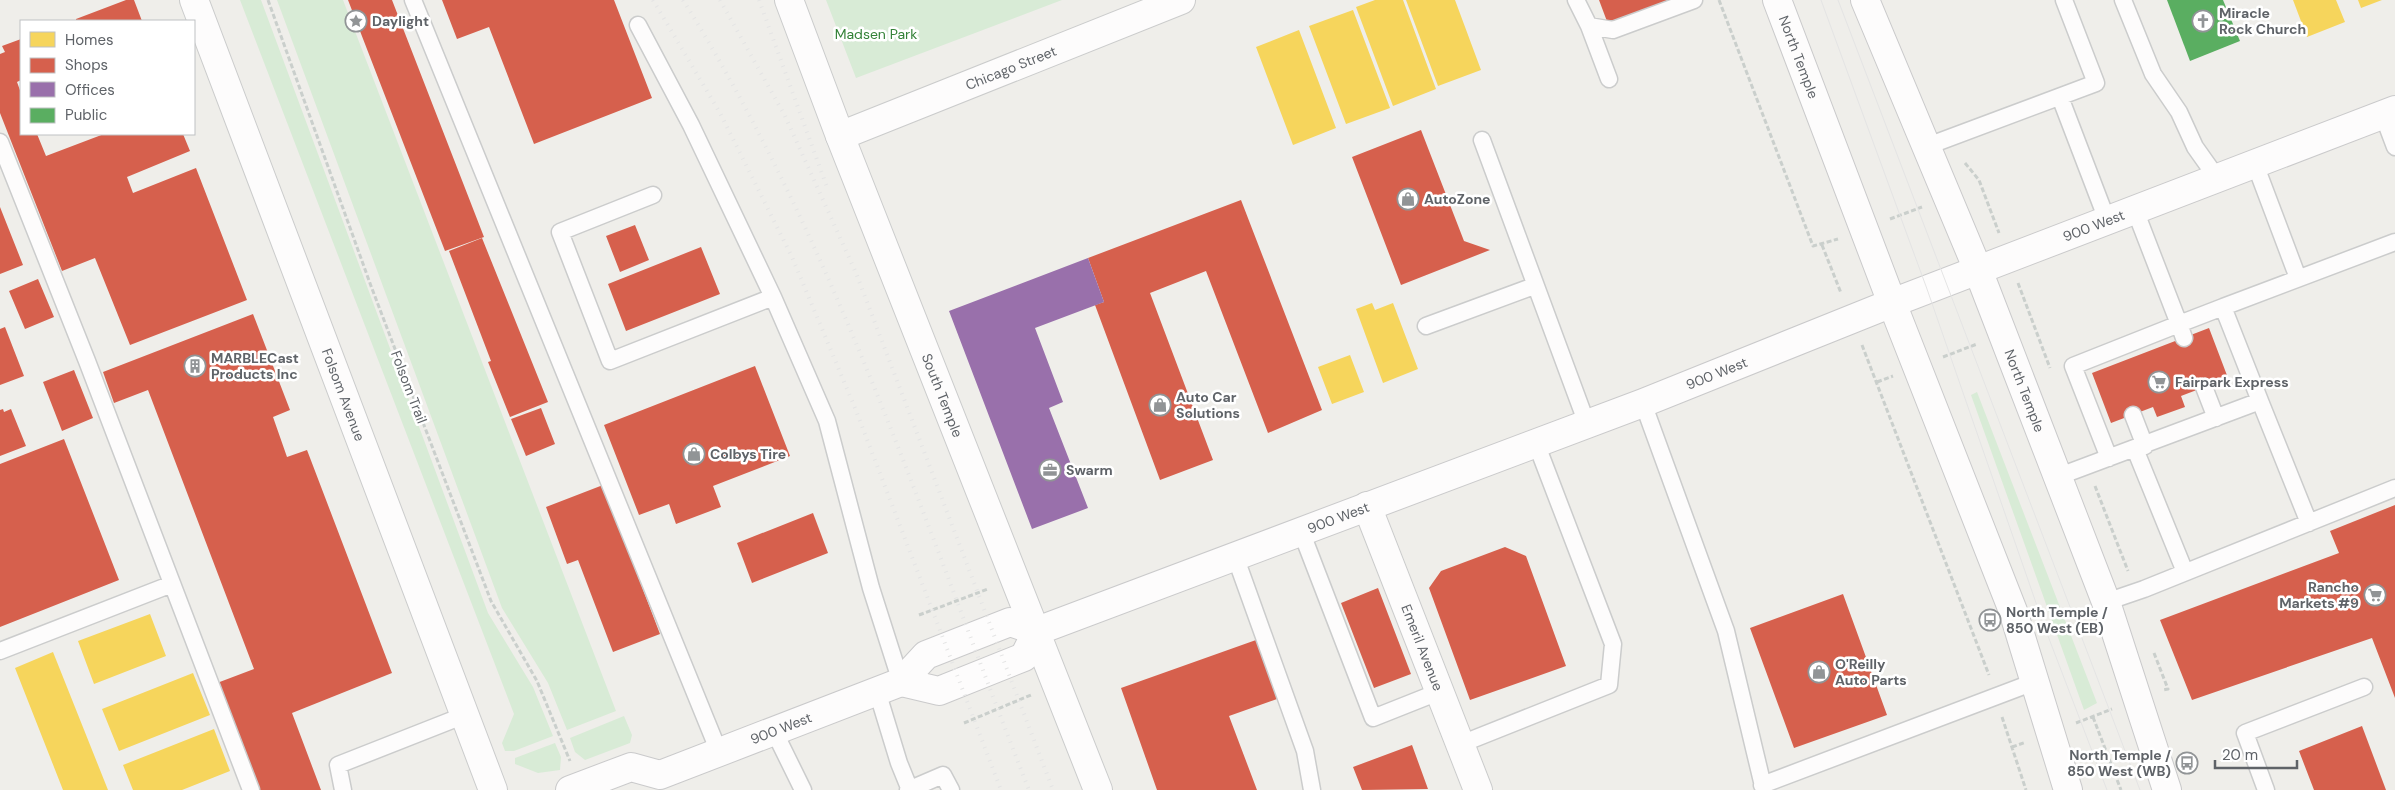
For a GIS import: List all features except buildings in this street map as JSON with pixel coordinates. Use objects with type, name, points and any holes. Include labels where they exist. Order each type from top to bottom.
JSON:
[{"type":"main road","name":"Folsom Avenue","points":[[194,0],[493,790]]},
{"type":"main road","name":"South Temple","points":[[789,0],[840,136],[1037,631],[1098,790]]},
{"type":"main road","name":"Chicago Street","points":[[840,136],[1182,0]]},
{"type":"main road","name":"North Temple","points":[[1777,0],[1892,303],[2013,611],[2068,790]]},
{"type":"main road","name":"North Temple","points":[[1864,0],[1978,270],[2106,602],[2167,790]]},
{"type":"main road","name":"900 West","points":[[571,777],[630,767],[659,785],[719,752],[890,686],[926,655],[1010,622],[1037,631],[1643,404],[1892,303],[2389,112]]},
{"type":"main road","name":"Emeril Avenue","points":[[1367,506],[1478,790]]},
{"type":"main road","points":[[890,686],[939,691],[1024,657],[1037,631]]},
{"type":"lane","points":[[413,0],[719,752]]},
{"type":"lane","points":[[1576,0],[1610,79]]},
{"type":"lane","points":[[1588,26],[1613,30],[1694,0]]},
{"type":"lane","points":[[1925,147],[2096,83],[2064,0]]},
{"type":"lane","points":[[2123,0],[2153,74],[2179,112],[2195,147],[2216,178]]},
{"type":"lane","points":[[638,25],[691,125],[773,297],[827,421],[872,588],[890,686],[899,763],[909,790],[944,775],[951,790]]},
{"type":"lane","points":[[2060,98],[2107,220]]},
{"type":"lane","points":[[2389,112],[2395,147]]},
{"type":"lane","points":[[1482,140],[1534,286],[1587,424]]},
{"type":"lane","points":[[0,142],[88,361],[251,790]]},
{"type":"lane","points":[[2255,164],[2298,278]]},
{"type":"lane","points":[[653,195],[560,232],[610,361],[773,297]]},
{"type":"lane","points":[[2135,210],[2181,331]]},
{"type":"lane","points":[[2109,458],[2073,366],[2110,359],[2181,331],[2223,307],[2395,242]]},
{"type":"lane","points":[[1426,326],[1534,286]]},
{"type":"lane","points":[[2223,307],[2308,523]]},
{"type":"lane","points":[[2204,387],[2216,418]]},
{"type":"lane","points":[[2058,477],[2260,401]]},
{"type":"lane","points":[[1643,404],[1726,631],[1763,787],[2034,682]]},
{"type":"lane","points":[[2133,415],[2140,447],[2185,572]]},
{"type":"lane","points":[[1461,744],[1609,685],[1613,644],[1536,443]]},
{"type":"lane","points":[[2106,602],[2395,488]]},
{"type":"lane","points":[[1301,531],[1373,718],[1441,692]]},
{"type":"lane","points":[[1235,556],[1305,750],[1312,790]]},
{"type":"lane","points":[[0,651],[172,584]]},
{"type":"lane","points":[[2266,790],[2245,733],[2364,687]]},
{"type":"lane","points":[[343,790],[338,765],[465,716]]},
{"type":"lane","points":[[774,731],[803,790]]},
{"type":"path","name":"Folsom Trail","points":[[268,0],[371,286],[491,601],[537,681],[571,777]]},
{"type":"path","points":[[1720,0],[1814,246],[1822,245],[1981,185]]},
{"type":"path","points":[[2026,790],[1985,663],[1877,382],[2033,322],[2054,377]]},
{"type":"path","points":[[2088,466],[2135,592]]},
{"type":"path","points":[[919,615],[988,589]]},
{"type":"path","points":[[2153,650],[2168,689]]},
{"type":"path","points":[[964,723],[1033,694]]},
{"type":"path","points":[[2085,720],[2101,714]]},
{"type":"path","points":[[2093,717],[2121,790]]},
{"type":"path","points":[[2012,747],[2028,742]]},
{"type":"green space","points":[[240,0],[261,0],[488,613],[533,687],[553,736],[514,751],[505,751],[502,743],[514,714]]},
{"type":"green space","points":[[277,0],[343,0],[616,711],[567,730],[548,683],[502,608]]},
{"type":"green space","name":"Madsen Park","points":[[826,0],[1062,0],[856,78]]},
{"type":"green space","points":[[1977,392],[2097,703],[2084,710],[1971,395]]},
{"type":"green space","points":[[624,716],[632,735],[630,743],[585,760],[575,752],[570,738]]},
{"type":"green space","points":[[555,743],[561,757],[560,770],[538,773],[515,764],[515,758]]},
{"type":"tram line","points":[[1821,0],[1927,289],[2043,623],[2107,790]]},
{"type":"tram line","points":[[1838,0],[2140,790]]},
{"type":"railway","points":[[653,0],[720,113],[792,257],[855,408],[1001,790]]},
{"type":"railway","points":[[683,0],[737,93],[787,189],[832,287],[914,487],[1029,790]]},
{"type":"railway","points":[[720,0],[785,116],[856,273],[1053,790]]},
{"type":"railway","points":[[759,0],[828,190]]},
{"type":"place","name":"Daylight","points":[[356,21]]},
{"type":"place","name":"Miracle Rock Church","points":[[2203,21]]},
{"type":"place","name":"AutoZone","points":[[1408,199]]},
{"type":"place","name":"MARBLECast Products Inc","points":[[195,366]]},
{"type":"place","name":"Fairpark Express","points":[[2159,382]]},
{"type":"place","name":"Auto Car Solutions","points":[[1160,405]]},
{"type":"place","name":"Colbys Tire","points":[[694,454]]},
{"type":"place","name":"Swarm","points":[[1050,470]]},
{"type":"place","name":"Rancho Markets #9","points":[[2375,595]]},
{"type":"place","name":"North Temple / 850 West (EB)","points":[[1990,620]]},
{"type":"place","name":"O'Reilly Auto Parts","points":[[1819,672]]},
{"type":"place","name":"North Temple / 850 West (WB)","points":[[2187,763]]}]
